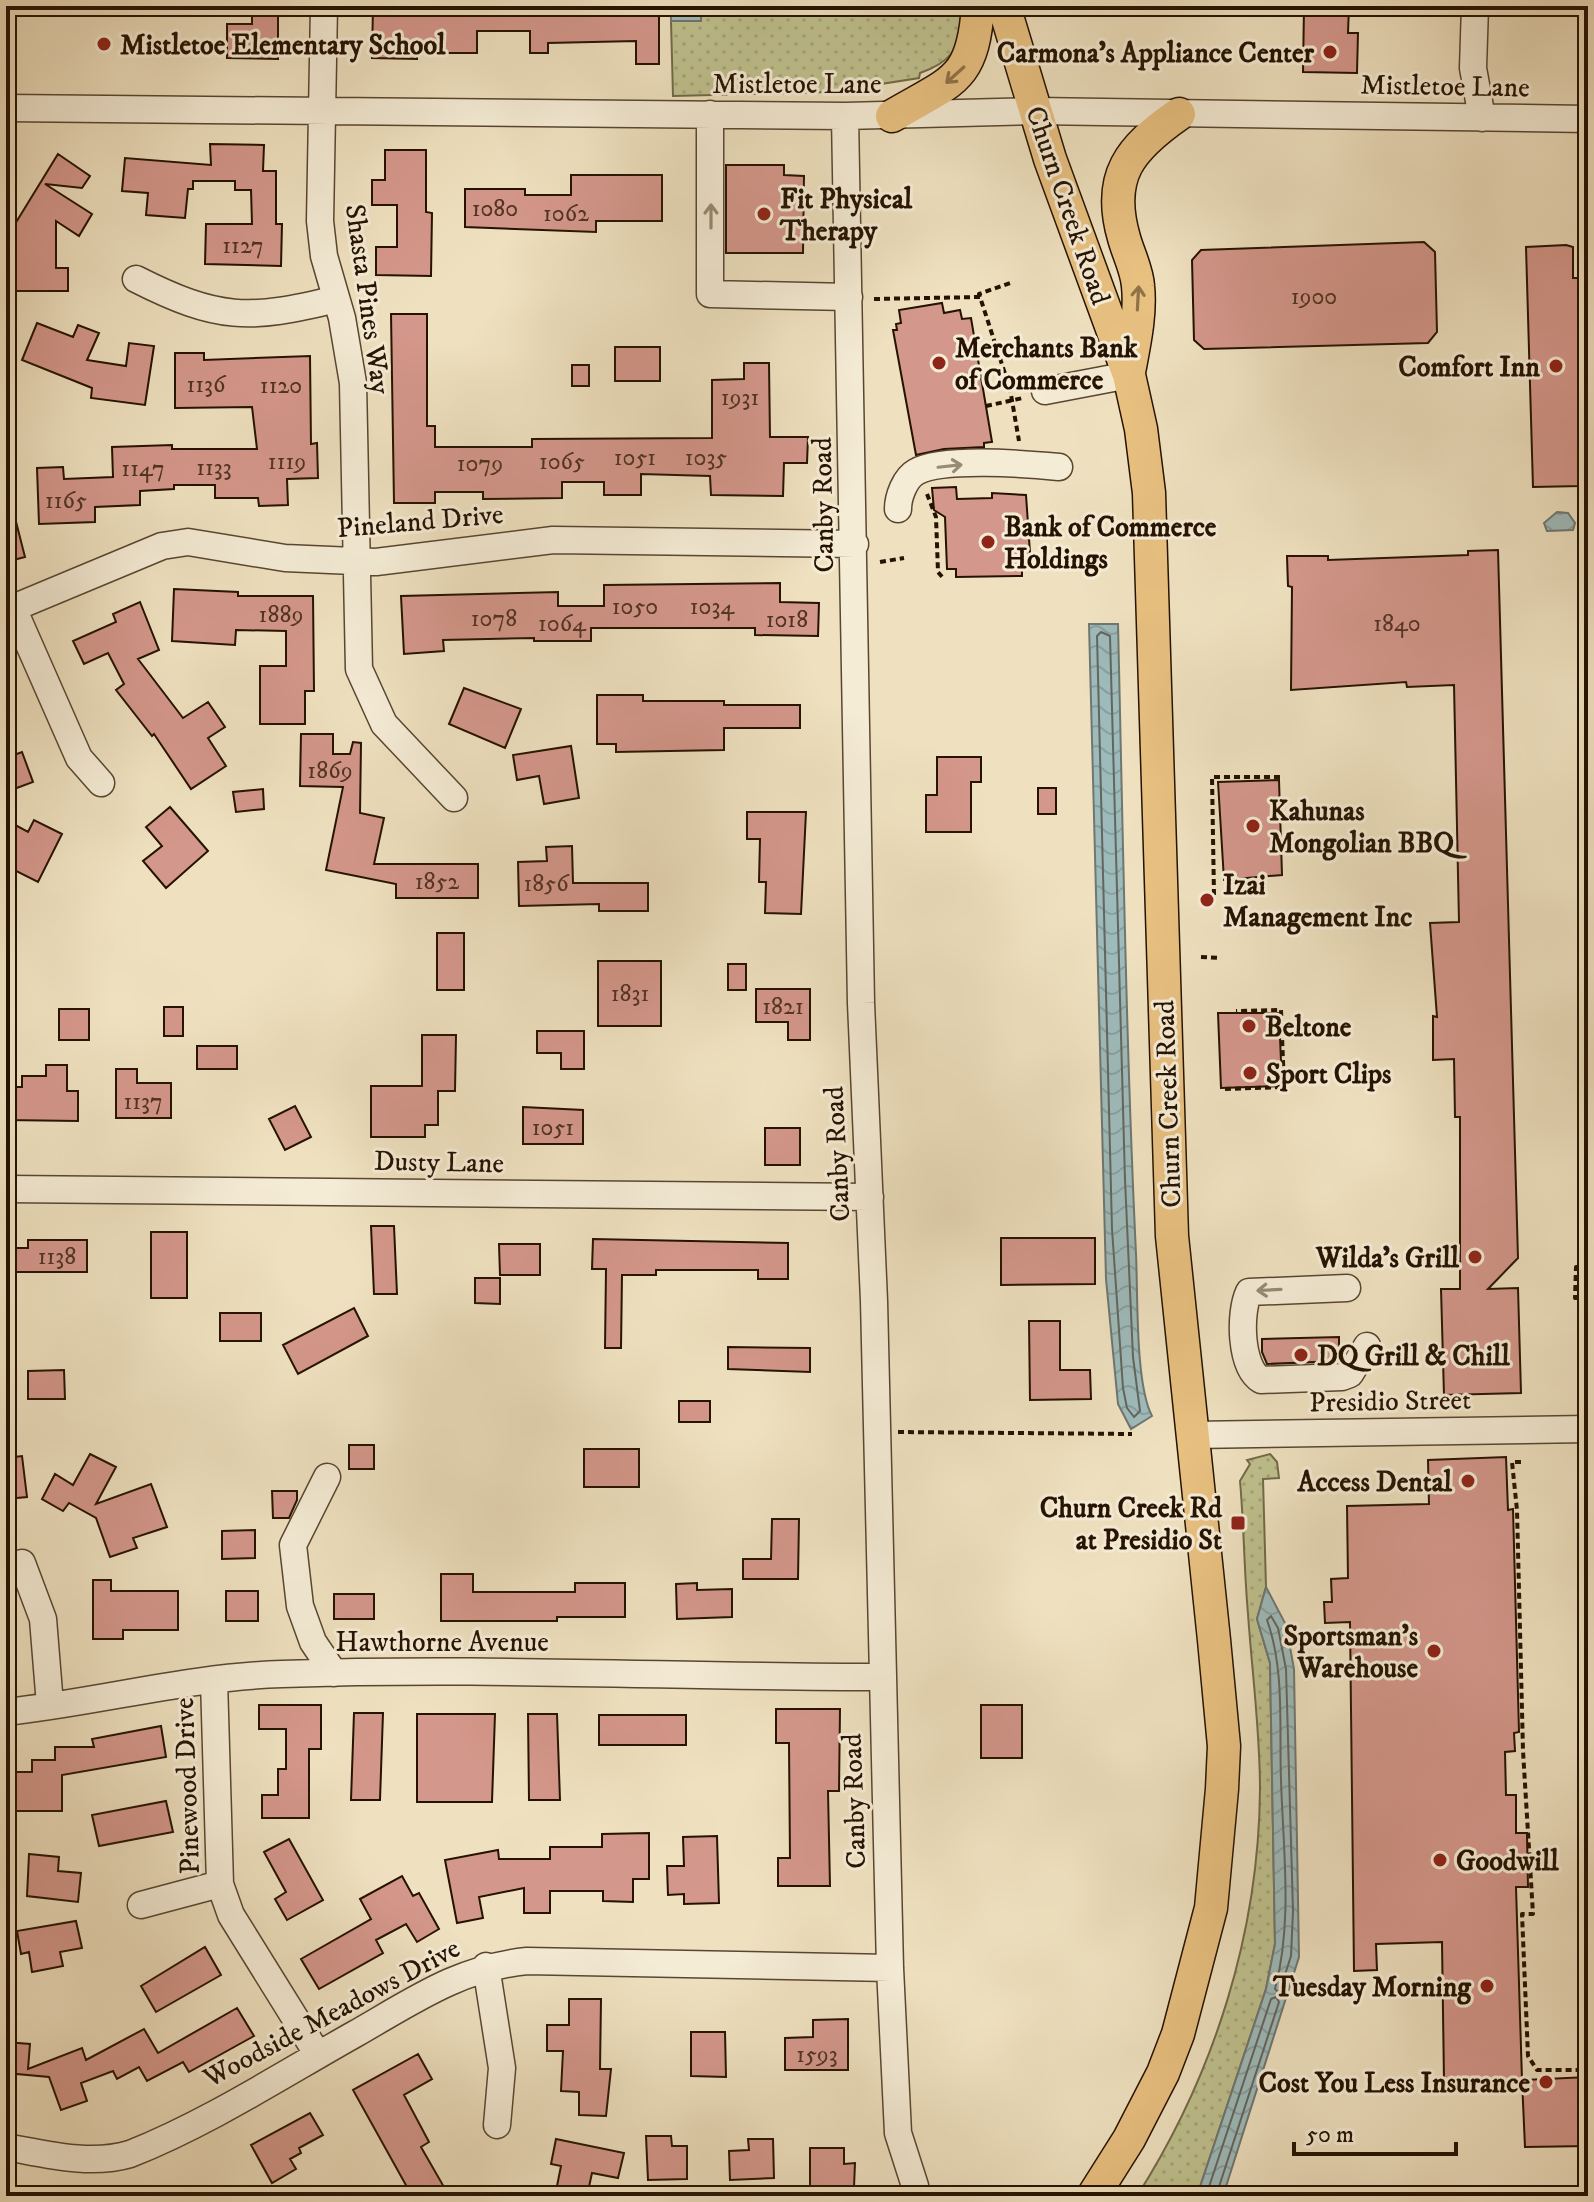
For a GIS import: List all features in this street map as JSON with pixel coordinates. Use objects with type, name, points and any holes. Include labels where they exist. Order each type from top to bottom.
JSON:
[{"type":"main road","points":[[892,116],[942,86],[968,63],[975,46],[978,6]]},
{"type":"main road","name":"Churn Creek Road","points":[[1004,6],[1036,111],[1129,375],[1141,429],[1149,493],[1172,1236],[1224,1746],[1219,1851],[1205,1940],[1178,2034],[1163,2073],[1129,2139],[1093,2196]]},
{"type":"main road","points":[[1129,375],[1138,285],[1118,219],[1118,192],[1126,166],[1144,138],[1179,114]]},
{"type":"street","name":"Shasta Pines Way","points":[[324,6],[320,221],[324,256],[353,383],[357,650],[363,683],[393,736],[454,798]]},
{"type":"street","points":[[1475,6],[1473,68],[1482,118]]},
{"type":"street","name":"Mistletoe Lane","points":[[6,108],[845,116],[1036,111],[1588,119]]},
{"type":"street","points":[[710,114],[710,294],[861,298]]},
{"type":"street","name":"Canby Road","points":[[845,116],[861,298],[855,544],[861,1003],[870,1197],[890,1968],[898,2133],[915,2186]]},
{"type":"street","points":[[136,279],[219,313],[271,314],[336,299]]},
{"type":"street","points":[[1037,394],[1129,375]]},
{"type":"street","points":[[898,509],[900,494],[913,474],[921,470],[1007,462],[1059,467]]},
{"type":"street","name":"Pineland Drive","points":[[10,610],[173,543],[208,544],[285,558],[356,562],[416,558],[553,540],[855,544]]},
{"type":"street","points":[[10,610],[79,758],[101,783]]},
{"type":"street","name":"Dusty Lane","points":[[6,1189],[171,1188],[870,1197]]},
{"type":"street","points":[[1347,1288],[1249,1292],[1245,1312],[1248,1366],[1261,1380],[1342,1377],[1350,1374],[1367,1346]]},
{"type":"street","name":"Presidio Street","points":[[1193,1435],[1588,1429]]},
{"type":"street","points":[[327,1477],[293,1545],[300,1606],[313,1642],[334,1673]]},
{"type":"street","points":[[22,1563],[43,1619],[50,1705]]},
{"type":"street","name":"Hawthorne Avenue","points":[[6,1712],[214,1680],[334,1673],[495,1671],[881,1677]]},
{"type":"street","name":"Pinewood Drive","points":[[214,1680],[220,1884],[231,1915],[318,2055]]},
{"type":"street","points":[[141,1905],[220,1884]]},
{"type":"street","name":"Woodside Meadows Drive","points":[[6,2147],[74,2158],[122,2156],[169,2135],[452,1979],[486,1966],[543,1961],[890,1968]]},
{"type":"street","points":[[486,1966],[502,2068],[497,2125]]},
{"type":"path","points":[[1010,283],[979,294],[1012,401],[1022,456]]},
{"type":"path","points":[[861,298],[980,297]]},
{"type":"path","points":[[986,406],[1037,394]]},
{"type":"path","points":[[925,490],[936,517],[938,572],[943,578]]},
{"type":"path","points":[[880,562],[904,558]]},
{"type":"path","points":[[1214,895],[1212,777],[1284,777]]},
{"type":"path","points":[[1201,957],[1221,958]]},
{"type":"path","points":[[1225,1089],[1284,1087],[1281,1010],[1236,1011]]},
{"type":"path","points":[[1588,1267],[1576,1267],[1575,1298],[1587,1298],[1588,1278]]},
{"type":"path","points":[[897,1432],[1132,1434]]},
{"type":"path","points":[[1521,1462],[1512,1462],[1517,1510],[1523,1751],[1533,1914],[1522,1914],[1528,2056],[1537,2070],[1588,2070]]},
{"type":"green space","points":[[701,6],[960,6],[964,18],[960,20],[956,48],[938,65],[920,73],[919,78],[830,92],[673,96],[671,21],[701,21]]},
{"type":"green space","points":[[1270,1454],[1277,1462],[1279,1478],[1263,1479],[1266,1587],[1257,1619],[1270,1663],[1275,1944],[1266,1989],[1197,2196],[1137,2196],[1189,2102],[1209,2052],[1241,1949],[1251,1896],[1258,1843],[1260,1767],[1240,1481],[1250,1464],[1247,1460]]},
{"type":"water","points":[[671,6],[701,6],[701,21],[671,21]]},
{"type":"water","points":[[1557,512],[1568,513],[1575,523],[1573,530],[1547,531],[1544,523]]},
{"type":"water","points":[[1089,624],[1118,624],[1138,1338],[1143,1383],[1152,1416],[1131,1429],[1118,1404],[1106,1279]]},
{"type":"water","points":[[1266,1587],[1286,1625],[1294,1669],[1299,1957],[1223,2196],[1197,2196],[1266,1989],[1275,1944],[1270,1663],[1257,1619]]},
{"type":"building","points":[[252,6],[278,6],[278,59],[227,58],[227,24],[252,24]]},
{"type":"building","points":[[373,6],[659,6],[659,64],[636,64],[636,41],[548,43],[548,53],[530,53],[530,31],[477,31],[477,53],[417,53],[417,59],[372,58]]},
{"type":"building","name":"Carmona's Appliance Center","points":[[1304,6],[1349,6],[1348,33],[1358,33],[1357,73],[1303,72]]},
{"type":"building","points":[[210,144],[264,145],[263,171],[276,171],[276,224],[282,224],[281,266],[205,264],[206,224],[252,224],[251,190],[235,190],[235,181],[193,181],[193,189],[188,189],[185,218],[146,215],[148,193],[122,191],[125,158],[211,165]]},
{"type":"building","points":[[385,150],[426,150],[426,212],[432,213],[431,276],[376,275],[376,247],[397,247],[397,205],[372,205],[372,180],[385,180]]},
{"type":"building","points":[[58,154],[90,176],[82,188],[45,184],[92,214],[79,236],[56,221],[56,268],[68,268],[68,291],[15,291],[15,224]]},
{"type":"building","name":"Fit Physical Therapy","points":[[726,165],[784,165],[784,175],[804,176],[803,253],[726,253]]},
{"type":"building","points":[[571,175],[662,175],[662,221],[596,221],[596,232],[465,227],[465,189],[525,189],[525,195],[571,195]]},
{"type":"building","points":[[1424,242],[1435,252],[1437,332],[1428,343],[1204,349],[1194,340],[1192,260],[1201,250]]},
{"type":"building","name":"Comfort Inn","points":[[1526,247],[1573,247],[1573,278],[1580,278],[1585,454],[1579,454],[1581,486],[1533,487]]},
{"type":"building","name":"Merchants Bank of Commerce","points":[[942,303],[944,313],[960,310],[962,319],[971,318],[992,442],[984,443],[984,447],[944,449],[916,455],[893,330],[897,330],[896,324],[901,323],[899,310]]},
{"type":"building","points":[[391,314],[427,314],[427,426],[435,426],[435,447],[532,447],[532,439],[712,438],[712,380],[744,379],[744,363],[769,363],[770,437],[808,437],[807,463],[784,463],[783,496],[711,495],[710,476],[641,474],[641,495],[604,495],[604,482],[562,482],[562,498],[483,499],[483,492],[435,492],[435,503],[394,503]]},
{"type":"building","points":[[37,323],[73,337],[78,325],[99,333],[87,360],[126,366],[129,343],[154,346],[145,405],[91,398],[92,388],[22,360]]},
{"type":"building","points":[[615,347],[660,347],[660,381],[615,381]]},
{"type":"building","points":[[175,353],[204,353],[204,360],[310,356],[311,444],[317,443],[318,478],[287,479],[288,505],[259,506],[258,498],[215,498],[215,485],[174,485],[174,489],[140,491],[140,505],[95,507],[95,522],[39,524],[37,468],[63,467],[64,479],[113,477],[112,447],[172,445],[172,449],[257,449],[252,407],[175,408]]},
{"type":"building","points":[[572,365],[589,365],[589,386],[572,386]]},
{"type":"building","name":"Bank of Commerce Holdings","points":[[956,487],[957,499],[992,498],[992,493],[1026,495],[1031,567],[1022,567],[1022,576],[956,577],[956,569],[947,569],[945,517],[934,510],[932,488]]},
{"type":"building","points":[[12,506],[25,557],[6,562],[6,507]]},
{"type":"building","points":[[1498,550],[1518,1258],[1488,1289],[1518,1288],[1521,1393],[1444,1395],[1441,1289],[1460,1289],[1460,1117],[1455,1117],[1454,1059],[1433,1060],[1433,1016],[1437,1017],[1430,923],[1459,922],[1454,685],[1407,687],[1406,682],[1291,690],[1292,587],[1288,586],[1287,556],[1328,556],[1328,560],[1468,555],[1468,551]]},
{"type":"building","points":[[780,583],[780,602],[819,603],[818,636],[755,635],[755,628],[591,628],[591,641],[534,641],[534,638],[443,640],[444,651],[404,654],[401,596],[558,592],[558,606],[604,606],[604,585]]},
{"type":"building","points":[[174,589],[238,592],[238,596],[313,596],[314,691],[305,691],[305,724],[260,724],[260,666],[286,666],[286,631],[236,630],[235,645],[172,641]]},
{"type":"building","points":[[140,602],[159,650],[138,659],[183,718],[208,702],[225,727],[208,738],[226,766],[191,789],[154,734],[152,736],[116,690],[124,684],[108,653],[84,664],[73,641],[116,622],[113,614]]},
{"type":"building","points":[[464,688],[521,709],[505,748],[449,724]]},
{"type":"building","points":[[597,695],[643,695],[643,701],[724,701],[724,705],[800,705],[800,728],[724,728],[724,750],[616,752],[616,744],[597,744]]},
{"type":"building","points":[[301,734],[333,734],[333,754],[350,754],[353,742],[361,743],[360,813],[384,818],[374,864],[478,864],[478,898],[396,898],[396,884],[326,870],[343,787],[300,786]]},
{"type":"building","points":[[571,746],[579,798],[544,804],[539,776],[517,780],[513,755]]},
{"type":"building","points":[[22,752],[33,782],[6,792],[6,758]]},
{"type":"building","points":[[937,757],[981,757],[981,782],[971,782],[971,832],[926,832],[926,795],[937,795]]},
{"type":"building","name":"Kahunas Mongolian BBQ","points":[[1279,780],[1282,875],[1224,880],[1218,782]]},
{"type":"building","points":[[1038,788],[1056,788],[1056,814],[1038,814]]},
{"type":"building","points":[[263,789],[264,809],[236,812],[233,792]]},
{"type":"building","points":[[170,807],[208,851],[166,888],[143,861],[162,846],[146,827]]},
{"type":"building","points":[[747,812],[806,812],[801,914],[765,913],[766,882],[759,882],[760,839],[747,839]]},
{"type":"building","points":[[6,820],[28,832],[34,820],[62,834],[38,882],[6,866]]},
{"type":"building","points":[[572,846],[573,883],[648,883],[648,911],[599,911],[599,904],[519,906],[518,862],[547,861],[546,847]]},
{"type":"building","points":[[437,933],[464,933],[464,990],[437,990]]},
{"type":"building","points":[[598,961],[661,961],[661,1026],[598,1026]]},
{"type":"building","points":[[728,964],[746,964],[746,990],[728,990]]},
{"type":"building","points":[[756,989],[810,989],[810,1040],[788,1040],[788,1022],[756,1022]]},
{"type":"building","points":[[164,1007],[183,1007],[183,1036],[164,1036]]},
{"type":"building","points":[[59,1009],[89,1009],[89,1040],[59,1040]]},
{"type":"building","points":[[1218,1013],[1279,1013],[1282,1086],[1221,1088]]},
{"type":"building","points":[[537,1031],[584,1031],[584,1069],[561,1069],[561,1053],[537,1053]]},
{"type":"building","points":[[422,1035],[456,1035],[455,1091],[438,1091],[438,1125],[425,1125],[425,1137],[371,1137],[371,1086],[422,1086]]},
{"type":"building","points":[[197,1046],[237,1046],[237,1069],[197,1069]]},
{"type":"building","points":[[46,1065],[67,1065],[67,1091],[78,1091],[78,1121],[6,1120],[6,1087],[22,1087],[22,1076],[46,1076]]},
{"type":"building","points":[[116,1069],[137,1069],[137,1083],[171,1083],[171,1118],[116,1118]]},
{"type":"building","points":[[295,1106],[311,1137],[285,1150],[269,1119]]},
{"type":"building","points":[[523,1107],[583,1110],[583,1144],[523,1144]]},
{"type":"building","points":[[765,1128],[800,1128],[800,1165],[765,1165]]},
{"type":"building","points":[[371,1226],[394,1226],[397,1294],[374,1294]]},
{"type":"building","points":[[151,1232],[187,1232],[187,1298],[151,1298]]},
{"type":"building","points":[[1001,1238],[1095,1238],[1095,1284],[1001,1285]]},
{"type":"building","points":[[593,1239],[788,1243],[788,1279],[758,1279],[758,1270],[656,1270],[656,1275],[622,1275],[621,1348],[605,1348],[606,1269],[592,1269]]},
{"type":"building","points":[[28,1240],[87,1240],[87,1272],[6,1272],[6,1248],[28,1248]]},
{"type":"building","points":[[499,1244],[540,1244],[540,1275],[500,1275]]},
{"type":"building","points":[[475,1278],[500,1278],[500,1304],[475,1303]]},
{"type":"building","points":[[354,1308],[368,1336],[298,1374],[283,1345]]},
{"type":"building","points":[[220,1313],[261,1313],[261,1341],[220,1341]]},
{"type":"building","points":[[1029,1321],[1060,1321],[1060,1370],[1090,1370],[1091,1399],[1030,1400]]},
{"type":"building","name":"DQ Grill & Chill","points":[[1339,1337],[1339,1361],[1267,1364],[1262,1352],[1262,1339]]},
{"type":"building","points":[[728,1347],[810,1348],[810,1372],[728,1369]]},
{"type":"building","points":[[64,1370],[65,1399],[28,1399],[28,1371]]},
{"type":"building","points":[[679,1401],[710,1401],[710,1422],[679,1422]]},
{"type":"building","points":[[349,1445],[374,1445],[374,1469],[349,1469]]},
{"type":"building","points":[[584,1449],[639,1449],[639,1487],[584,1487]]},
{"type":"building","points":[[90,1454],[116,1467],[96,1504],[151,1484],[167,1527],[133,1538],[137,1548],[110,1557],[96,1518],[69,1503],[63,1511],[42,1499],[55,1474],[73,1485]]},
{"type":"building","points":[[22,1456],[27,1497],[6,1499],[6,1458]]},
{"type":"building","points":[[1506,1457],[1508,1510],[1513,1509],[1519,1732],[1514,1733],[1515,1751],[1505,1752],[1506,1795],[1516,1795],[1516,1833],[1527,1833],[1528,1887],[1516,1887],[1522,2080],[1444,2081],[1442,1942],[1376,1944],[1377,1970],[1354,1971],[1350,1622],[1325,1623],[1324,1602],[1332,1602],[1331,1579],[1348,1578],[1347,1506],[1429,1504],[1428,1460]]},
{"type":"building","points":[[272,1491],[297,1491],[297,1500],[289,1518],[273,1518]]},
{"type":"building","points":[[772,1519],[799,1519],[798,1579],[743,1579],[743,1559],[771,1559]]},
{"type":"building","points":[[255,1530],[255,1558],[222,1559],[222,1531]]},
{"type":"building","points":[[441,1574],[473,1574],[473,1592],[575,1592],[575,1583],[625,1583],[625,1617],[557,1617],[557,1621],[441,1621]]},
{"type":"building","points":[[93,1580],[111,1580],[111,1591],[178,1591],[178,1630],[123,1630],[123,1639],[93,1639]]},
{"type":"building","points":[[697,1583],[697,1590],[732,1589],[732,1617],[677,1619],[676,1584]]},
{"type":"building","points":[[226,1591],[258,1591],[258,1621],[226,1621]]},
{"type":"building","points":[[334,1594],[374,1594],[374,1619],[334,1619]]},
{"type":"building","points":[[259,1705],[321,1705],[321,1749],[309,1749],[309,1818],[262,1818],[262,1795],[278,1795],[278,1769],[286,1769],[286,1729],[259,1729]]},
{"type":"building","points":[[981,1705],[1022,1705],[1022,1758],[981,1758]]},
{"type":"building","points":[[776,1709],[840,1709],[839,1791],[828,1791],[830,1886],[778,1886],[778,1858],[790,1858],[789,1743],[776,1743]]},
{"type":"building","points":[[354,1713],[383,1713],[380,1800],[351,1800]]},
{"type":"building","points":[[417,1714],[495,1714],[492,1802],[417,1802]]},
{"type":"building","points":[[528,1714],[557,1714],[560,1800],[529,1800]]},
{"type":"building","points":[[599,1715],[686,1715],[686,1745],[599,1745]]},
{"type":"building","points":[[161,1726],[166,1757],[62,1775],[62,1811],[6,1811],[6,1772],[32,1772],[32,1760],[55,1760],[55,1747],[94,1747],[92,1739]]},
{"type":"building","points":[[166,1801],[173,1832],[99,1846],[92,1815]]},
{"type":"building","points":[[649,1833],[649,1879],[633,1879],[633,1902],[603,1901],[603,1891],[550,1891],[550,1913],[524,1913],[524,1888],[479,1897],[483,1918],[457,1923],[445,1860],[498,1850],[499,1859],[550,1859],[550,1847],[602,1847],[602,1834]]},
{"type":"building","points":[[717,1836],[719,1903],[684,1904],[684,1894],[668,1895],[667,1866],[684,1866],[683,1837]]},
{"type":"building","points":[[289,1839],[323,1900],[287,1920],[275,1899],[286,1892],[264,1852]]},
{"type":"building","points":[[29,1854],[59,1857],[58,1871],[81,1873],[78,1902],[27,1896]]},
{"type":"building","points":[[402,1876],[413,1896],[419,1893],[439,1929],[417,1942],[406,1924],[376,1940],[383,1953],[319,1989],[301,1959],[371,1919],[360,1899]]},
{"type":"building","points":[[76,1921],[82,1948],[60,1952],[63,1966],[32,1972],[29,1952],[21,1954],[17,1931]]},
{"type":"building","points":[[205,1947],[221,1975],[156,2012],[141,1986]]},
{"type":"building","points":[[569,1999],[601,1999],[600,2069],[611,2069],[606,2116],[579,2115],[579,2092],[561,2091],[563,2051],[547,2051],[547,2025],[569,2025]]},
{"type":"building","points":[[237,2008],[254,2036],[189,2072],[183,2062],[147,2081],[139,2067],[117,2079],[113,2071],[81,2083],[87,2101],[61,2110],[49,2077],[6,2073],[6,2042],[30,2044],[28,2069],[82,2048],[86,2060],[144,2029],[158,2053]]},
{"type":"building","points":[[848,2019],[848,2070],[785,2070],[785,2038],[813,2037],[813,2020]]},
{"type":"building","points":[[691,2032],[725,2032],[726,2077],[691,2076]]},
{"type":"building","points":[[418,2054],[432,2079],[404,2095],[429,2142],[421,2147],[444,2187],[427,2196],[412,2196],[353,2090]]},
{"type":"building","points":[[1588,2077],[1588,2146],[1525,2147],[1522,2080]]},
{"type":"building","points":[[310,2113],[323,2135],[299,2148],[301,2153],[290,2159],[296,2169],[272,2183],[251,2145]]},
{"type":"building","points":[[646,2136],[671,2136],[672,2146],[687,2146],[687,2179],[648,2180]]},
{"type":"building","points":[[556,2139],[624,2153],[618,2178],[592,2173],[587,2196],[555,2196],[561,2166],[551,2164]]},
{"type":"building","points":[[748,2139],[773,2139],[774,2178],[730,2180],[729,2151],[749,2150]]},
{"type":"building","points":[[810,2148],[844,2148],[844,2164],[855,2163],[854,2187],[810,2187]]},
{"type":"waterway","points":[[6,2195],[10,2196]]},
{"type":"place","name":"Mistletoe Elementary School","points":[[104,44]]},
{"type":"place","name":"Carmona's Appliance Center","points":[[1330,52]]},
{"type":"place","name":"Fit Physical Therapy","points":[[764,214]]},
{"type":"place","name":"Merchants Bank of Commerce","points":[[939,363]]},
{"type":"place","name":"Comfort Inn","points":[[1556,366]]},
{"type":"place","name":"Bank of Commerce Holdings","points":[[988,542]]},
{"type":"place","name":"Kahunas Mongolian BBQ","points":[[1253,826]]},
{"type":"place","name":"Izai Management Inc","points":[[1207,900]]},
{"type":"place","name":"Beltone","points":[[1249,1026]]},
{"type":"place","name":"Sport Clips","points":[[1250,1073]]},
{"type":"place","name":"Wilda’s Grill","points":[[1475,1257]]},
{"type":"place","name":"DQ Grill & Chill","points":[[1301,1355]]},
{"type":"place","name":"Access Dental","points":[[1468,1481]]},
{"type":"place","name":"Churn Creek Rd at Presidio St","points":[[1238,1523]]},
{"type":"place","name":"Sportsman's Warehouse","points":[[1434,1651]]},
{"type":"place","name":"Goodwill","points":[[1440,1860]]},
{"type":"place","name":"Tuesday Morning","points":[[1487,1986]]},
{"type":"place","name":"Cost You Less Insurance","points":[[1546,2082]]}]
